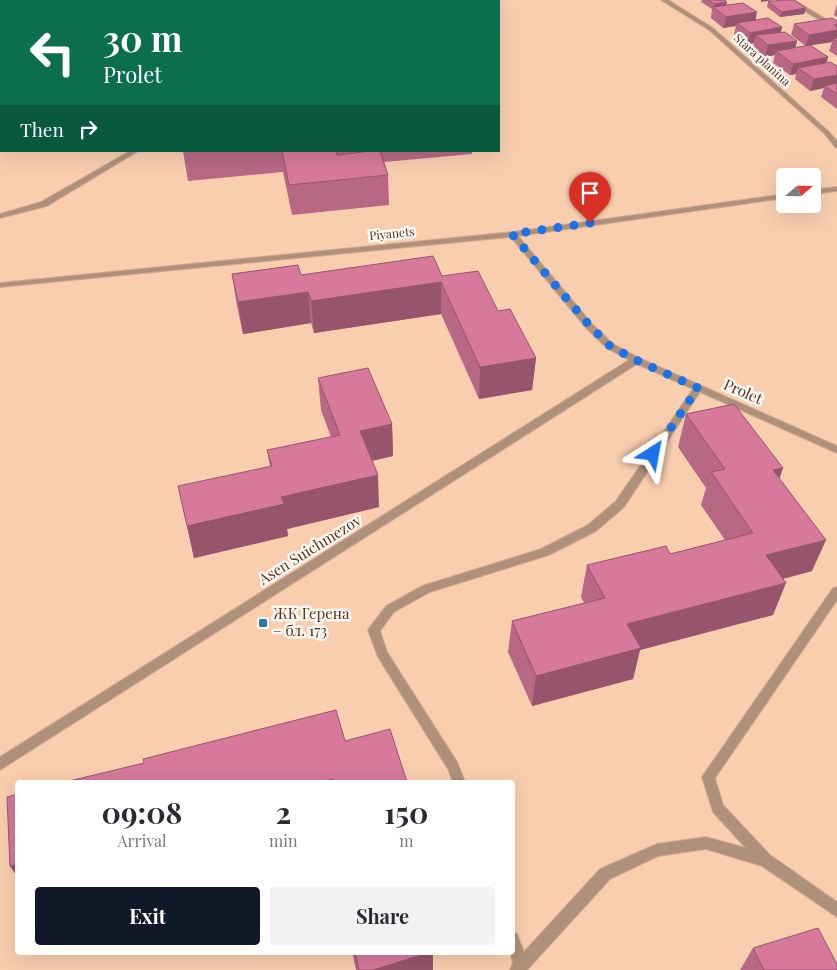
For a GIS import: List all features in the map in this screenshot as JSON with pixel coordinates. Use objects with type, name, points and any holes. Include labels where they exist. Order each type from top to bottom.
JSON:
[{"type":"street","name":"Stara planina","points":[[664,0],[711,29],[826,132],[837,146]]},
{"type":"street","points":[[790,0],[837,29]]},
{"type":"street","points":[[0,216],[44,204],[133,152]]},
{"type":"street","points":[[821,191],[837,189]]},
{"type":"street","name":"Piyanets","points":[[0,284],[512,234],[776,197]]},
{"type":"street","name":"Prolet","points":[[512,234],[590,326],[610,346],[636,360],[837,450]]},
{"type":"street","name":"Asen Suichmezov","points":[[0,764],[636,360]]},
{"type":"street","points":[[457,780],[453,766],[382,654],[374,630],[390,609],[426,589],[545,552],[592,528],[620,504],[698,388]]},
{"type":"street","points":[[837,590],[708,777],[718,808],[765,860],[837,910]]},
{"type":"street","points":[[519,967],[605,874],[657,850],[706,843],[765,860]]},
{"type":"street","points":[[515,951],[519,967]]},
{"type":"building","points":[[708,0],[724,0],[727,2],[714,4]]},
{"type":"building","points":[[794,0],[806,8],[782,12],[768,2]]},
{"type":"building","points":[[743,3],[757,12],[726,17],[713,7]]},
{"type":"building","points":[[768,18],[782,27],[750,33],[737,23]]},
{"type":"building","points":[[832,18],[837,21],[837,25],[834,25],[837,27],[837,30],[809,35],[794,24]]},
{"type":"building","points":[[785,32],[797,41],[768,45],[756,35]]},
{"type":"building","points":[[810,45],[828,57],[793,64],[776,51]]},
{"type":"building","points":[[830,62],[837,66],[837,75],[814,79],[798,68]]},
{"type":"building","points":[[837,83],[837,94],[824,86]]},
{"type":"building","points":[[282,152],[336,152],[337,155],[380,152],[388,175],[289,185]]},
{"type":"building","points":[[433,256],[442,276],[478,271],[498,311],[510,309],[536,358],[480,367],[441,282],[311,301],[308,292],[238,302],[232,274],[298,265],[301,275]]},
{"type":"building","points":[[368,368],[392,424],[360,431],[378,475],[281,497],[284,504],[187,526],[178,486],[272,466],[267,450],[340,435],[318,378]]},
{"type":"building","points":[[734,404],[783,468],[773,470],[826,540],[766,555],[786,583],[627,624],[641,648],[536,676],[512,621],[605,598],[587,565],[666,546],[670,554],[753,533],[711,472],[725,469],[686,414]]},
{"type":"building","points":[[336,710],[345,741],[390,729],[406,780],[73,780],[144,763],[143,759]]},
{"type":"building","points":[[15,795],[15,865],[10,866],[7,797]]},
{"type":"building","points":[[818,928],[837,964],[837,970],[764,970],[753,948]]},
{"type":"building","points":[[356,955],[421,955],[373,970],[359,970]]},
{"type":"place","name":"ЖК Герена – бл. 173","points":[[263,623]]},
{"type":"route","points":[[590,223],[512,234],[590,326],[610,346],[698,388],[653,454]]}]
